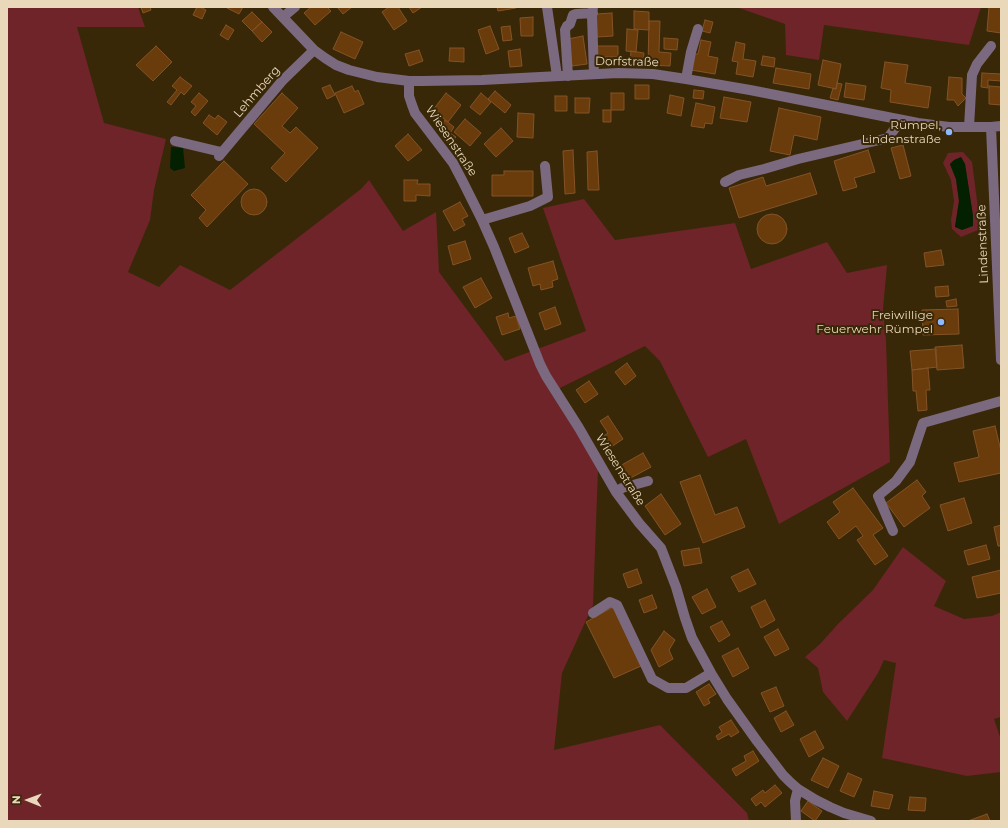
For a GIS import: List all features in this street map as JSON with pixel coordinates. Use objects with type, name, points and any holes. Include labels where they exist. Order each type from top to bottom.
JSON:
[{"type":"street","name":"Dorfstraße","points":[[273,7],[314,50],[324,58],[349,70],[377,77],[422,81],[568,76],[618,72],[639,73],[686,79],[901,120],[944,126],[996,127]]},
{"type":"street","points":[[283,17],[295,7]]},
{"type":"street","points":[[547,7],[556,76]]},
{"type":"street","points":[[568,76],[565,30],[570,24],[573,15],[593,10],[594,74]]},
{"type":"street","points":[[686,79],[691,52],[698,29]]},
{"type":"street","points":[[969,127],[972,75],[977,64],[991,46]]},
{"type":"street","name":"Lehmberg","points":[[175,141],[220,154],[282,81],[314,50]]},
{"type":"street","name":"Wiesenstraße","points":[[409,81],[409,96],[416,113],[452,163],[482,220],[540,364],[616,492],[634,517],[661,548],[676,587],[692,638],[711,673],[756,741],[783,775],[798,789],[830,807],[870,821]]},
{"type":"street","points":[[725,182],[739,175],[798,158],[888,138],[901,120]]},
{"type":"street","name":"Lindenstraße","points":[[996,127],[1001,360]]},
{"type":"street","points":[[482,220],[530,206],[548,197],[545,166]]},
{"type":"street","points":[[893,531],[878,496],[896,481],[910,462],[923,423],[1001,401]]},
{"type":"street","points":[[616,492],[622,488],[648,481]]},
{"type":"street","points":[[593,613],[610,602],[617,605],[652,680],[668,688],[686,688],[711,673]]},
{"type":"street","points":[[796,821],[795,801],[798,789]]},
{"type":"shaded area","points":[[7,7],[138,7],[145,27],[77,27],[104,123],[166,139],[154,190],[150,220],[128,272],[159,287],[180,265],[230,290],[361,189],[369,180],[403,231],[436,212],[439,272],[505,361],[586,331],[543,208],[584,199],[615,240],[735,223],[751,269],[827,242],[847,273],[887,265],[883,309],[886,340],[890,462],[779,524],[746,439],[708,457],[660,361],[645,346],[556,390],[598,470],[593,605],[562,673],[554,750],[660,725],[747,813],[749,821],[7,821]]},
{"type":"shaded area","points":[[736,7],[981,7],[969,45],[824,25],[819,60],[786,55],[785,24]]},
{"type":"shaded area","points":[[171,147],[183,148],[185,168],[174,171],[170,168]]},
{"type":"shaded area","points":[[963,152],[972,162],[979,216],[978,230],[961,237],[952,229],[951,220],[954,201],[951,180],[943,163],[948,153]],"holes":[[[961,157],[965,164],[973,216],[955,227],[959,201],[956,179],[950,164]]]},
{"type":"shaded area","points":[[961,157],[965,164],[973,216],[973,226],[962,230],[955,227],[959,201],[956,179],[950,164],[954,160]]},
{"type":"shaded area","points":[[903,547],[946,581],[934,606],[964,619],[992,616],[1001,612],[1001,717],[994,719],[1001,740],[1001,772],[967,776],[882,758],[896,663],[884,660],[878,673],[847,721],[823,692],[818,668],[805,657],[820,644],[873,590]]},
{"type":"building","points":[[141,7],[150,7],[151,10],[143,13]]},
{"type":"building","points":[[197,7],[206,10],[202,19],[193,15]]},
{"type":"building","points":[[227,7],[243,7],[239,14]]},
{"type":"building","points":[[311,7],[327,7],[331,11],[315,25],[304,13]]},
{"type":"building","points":[[337,7],[352,7],[343,14]]},
{"type":"building","points":[[389,7],[398,7],[407,21],[394,30],[382,12]]},
{"type":"building","points":[[409,7],[422,7],[413,13]]},
{"type":"building","points":[[497,7],[516,7],[516,8],[498,11]]},
{"type":"building","points":[[989,7],[1001,7],[1001,33],[987,31]]},
{"type":"building","points":[[634,11],[649,12],[649,30],[634,29]]},
{"type":"building","points":[[252,12],[262,22],[252,31],[242,21]]},
{"type":"building","points":[[612,13],[613,36],[597,37],[596,14]]},
{"type":"building","points":[[533,17],[533,36],[521,36],[520,18]]},
{"type":"building","points":[[705,20],[713,22],[710,33],[702,31]]},
{"type":"building","points":[[649,21],[660,21],[659,52],[671,53],[670,66],[648,65]]},
{"type":"building","points":[[262,22],[272,32],[262,42],[252,31]]},
{"type":"building","points":[[226,25],[234,30],[228,40],[220,35]]},
{"type":"building","points":[[490,26],[499,49],[486,54],[478,30]]},
{"type":"building","points":[[510,26],[512,40],[503,41],[501,27]]},
{"type":"building","points":[[627,29],[638,30],[636,52],[626,51]]},
{"type":"building","points":[[341,32],[363,42],[355,59],[333,49]]},
{"type":"building","points":[[583,36],[587,64],[572,66],[568,39]]},
{"type":"building","points":[[664,38],[678,39],[677,50],[664,49]]},
{"type":"building","points":[[701,40],[711,42],[708,56],[718,58],[715,74],[691,70],[694,54],[698,54]]},
{"type":"building","points":[[736,42],[745,44],[743,59],[756,61],[753,77],[736,74],[738,62],[732,61]]},
{"type":"building","points":[[156,46],[172,62],[153,81],[136,65]]},
{"type":"building","points":[[595,46],[618,46],[618,57],[595,57]]},
{"type":"building","points":[[450,48],[464,48],[464,62],[449,61]]},
{"type":"building","points":[[520,49],[522,66],[510,67],[508,51]]},
{"type":"building","points":[[419,50],[423,61],[409,66],[405,54]]},
{"type":"building","points":[[631,51],[644,53],[643,65],[630,63]]},
{"type":"building","points":[[763,56],[775,58],[774,67],[761,65]]},
{"type":"building","points":[[823,60],[841,64],[836,89],[818,85]]},
{"type":"building","points":[[885,62],[908,65],[905,83],[931,87],[928,108],[890,102],[891,90],[881,88]]},
{"type":"building","points":[[776,68],[811,74],[809,89],[773,83]]},
{"type":"building","points":[[982,73],[1001,74],[1001,81],[988,80],[988,88],[981,87]]},
{"type":"building","points":[[180,77],[192,86],[184,95],[181,92],[171,105],[167,102],[177,90],[172,86]]},
{"type":"building","points":[[949,77],[962,78],[962,94],[966,98],[958,106],[954,100],[947,100]]},
{"type":"building","points":[[837,83],[842,84],[838,100],[830,98],[833,88],[836,89]]},
{"type":"building","points":[[846,83],[866,86],[864,100],[844,97]]},
{"type":"building","points":[[330,85],[335,95],[327,99],[322,88]]},
{"type":"building","points":[[635,85],[649,85],[649,99],[635,99]]},
{"type":"building","points":[[352,86],[355,92],[358,90],[364,104],[344,113],[335,93]]},
{"type":"building","points":[[989,86],[1001,87],[1001,105],[989,104]]},
{"type":"building","points":[[694,90],[704,91],[703,99],[693,98]]},
{"type":"building","points":[[495,91],[511,105],[505,113],[488,99]]},
{"type":"building","points":[[199,93],[208,101],[195,116],[191,112],[196,106],[191,102]]},
{"type":"building","points":[[282,93],[298,108],[282,126],[290,133],[296,127],[318,148],[286,182],[271,168],[285,153],[254,124]]},
{"type":"building","points":[[446,93],[461,105],[448,122],[433,110]]},
{"type":"building","points":[[481,93],[491,102],[480,115],[470,107]]},
{"type":"building","points":[[611,93],[624,93],[624,110],[611,110]]},
{"type":"building","points":[[670,95],[684,98],[681,116],[667,113]]},
{"type":"building","points":[[555,96],[567,96],[567,111],[555,111]]},
{"type":"building","points":[[724,97],[751,102],[747,122],[720,118]]},
{"type":"building","points":[[575,98],[590,98],[589,113],[575,113]]},
{"type":"building","points":[[696,103],[715,107],[712,124],[705,123],[704,128],[691,126]]},
{"type":"building","points":[[779,108],[821,117],[817,140],[794,135],[790,155],[770,151]]},
{"type":"building","points":[[603,110],[611,110],[611,122],[603,122]]},
{"type":"building","points":[[518,113],[534,114],[533,138],[517,137]]},
{"type":"building","points":[[209,115],[215,119],[218,115],[227,122],[217,135],[203,123]]},
{"type":"building","points":[[465,119],[481,133],[470,146],[454,132]]},
{"type":"building","points":[[445,120],[454,127],[449,135],[440,128]]},
{"type":"building","points":[[501,128],[513,141],[496,157],[484,144]]},
{"type":"building","points":[[450,133],[456,137],[450,144],[444,140]]},
{"type":"building","points":[[408,134],[422,150],[408,161],[395,146]]},
{"type":"building","points":[[903,145],[911,176],[900,179],[891,148]]},
{"type":"building","points":[[573,150],[575,193],[565,194],[563,151]]},
{"type":"building","points":[[868,150],[875,172],[854,178],[857,187],[843,191],[834,161]]},
{"type":"building","points":[[597,151],[599,190],[588,190],[587,152]]},
{"type":"building","points":[[224,161],[248,184],[207,227],[199,218],[206,210],[191,195]]},
{"type":"building","points":[[504,171],[533,171],[533,196],[492,196],[492,175],[504,175]]},
{"type":"building","points":[[810,173],[817,194],[739,218],[729,188],[763,177],[766,186]]},
{"type":"building","points":[[404,180],[418,180],[417,184],[430,184],[430,196],[416,195],[416,201],[404,201]]},
{"type":"building","points":[[254,189],[263,193],[267,202],[263,211],[254,215],[245,211],[241,202],[245,193]]},
{"type":"building","points":[[460,202],[468,216],[462,219],[465,225],[454,231],[443,211]]},
{"type":"building","points":[[772,214],[778,215],[786,223],[786,235],[778,243],[772,244],[766,243],[758,235],[757,229],[758,223],[766,215]]},
{"type":"building","points":[[522,233],[529,247],[515,253],[509,238]]},
{"type":"building","points":[[465,241],[471,259],[453,265],[448,246]]},
{"type":"building","points":[[941,250],[944,265],[926,267],[924,253]]},
{"type":"building","points":[[553,261],[558,279],[552,281],[553,287],[541,290],[540,284],[533,286],[528,268]]},
{"type":"building","points":[[481,278],[492,298],[475,308],[463,287]]},
{"type":"building","points":[[948,286],[949,296],[936,297],[935,287]]},
{"type":"building","points":[[956,299],[957,306],[947,307],[946,301]]},
{"type":"building","points":[[555,307],[561,324],[545,330],[539,313]]},
{"type":"building","name":"Freiwillige Feuerwehr Rümpel","points":[[958,309],[959,334],[923,335],[922,310]]},
{"type":"building","points":[[508,313],[509,318],[516,316],[520,329],[502,335],[496,317]]},
{"type":"building","points":[[962,345],[964,368],[937,370],[935,347]]},
{"type":"building","points":[[936,349],[937,367],[912,370],[910,351]]},
{"type":"building","points":[[627,363],[636,376],[625,385],[615,372]]},
{"type":"building","points":[[928,368],[930,390],[926,390],[927,410],[918,411],[916,391],[913,391],[912,370]]},
{"type":"building","points":[[589,381],[598,394],[585,403],[576,390]]},
{"type":"building","points":[[608,416],[623,439],[608,449],[601,438],[608,433],[600,421]]},
{"type":"building","points":[[995,426],[1001,451],[1001,473],[959,482],[954,463],[979,457],[973,431]]},
{"type":"building","points":[[643,453],[651,467],[625,481],[618,467]]},
{"type":"building","points":[[700,475],[715,515],[737,507],[745,527],[703,543],[680,482]]},
{"type":"building","points":[[917,480],[926,492],[922,496],[930,508],[904,527],[886,503]]},
{"type":"building","points":[[853,488],[883,528],[873,535],[888,556],[875,565],[857,540],[863,536],[856,526],[839,539],[827,522],[840,512],[833,502]]},
{"type":"building","points":[[661,494],[681,524],[665,535],[645,506]]},
{"type":"building","points":[[964,498],[972,523],[948,531],[940,505]]},
{"type":"building","points":[[1001,525],[1001,546],[998,546],[994,527]]},
{"type":"building","points":[[986,545],[990,559],[968,565],[964,551]]},
{"type":"building","points":[[699,548],[702,563],[684,566],[681,551]]},
{"type":"building","points":[[637,569],[642,583],[628,588],[623,574]]},
{"type":"building","points":[[748,569],[756,584],[739,592],[731,577]]},
{"type":"building","points":[[1001,570],[1001,593],[977,598],[972,577]]},
{"type":"building","points":[[707,589],[716,607],[702,614],[692,597]]},
{"type":"building","points":[[652,595],[657,608],[644,613],[639,600]]},
{"type":"building","points":[[765,600],[775,620],[761,628],[751,607]]},
{"type":"building","points":[[613,607],[641,666],[614,678],[586,622]]},
{"type":"building","points":[[722,621],[730,635],[719,642],[710,627]]},
{"type":"building","points":[[778,629],[789,649],[775,656],[764,637]]},
{"type":"building","points":[[664,631],[675,640],[669,650],[673,659],[659,667],[651,650]]},
{"type":"building","points":[[738,648],[749,668],[733,677],[722,656]]},
{"type":"building","points":[[709,684],[716,694],[708,699],[710,703],[704,706],[696,692]]},
{"type":"building","points":[[776,687],[784,706],[770,712],[761,693]]},
{"type":"building","points":[[786,711],[794,725],[781,732],[774,718]]},
{"type":"building","points":[[731,720],[739,732],[731,737],[729,734],[718,740],[716,736],[722,732],[719,727]]},
{"type":"building","points":[[815,731],[824,748],[809,757],[800,739]]},
{"type":"building","points":[[753,751],[759,761],[736,776],[732,769],[746,761],[744,756]]},
{"type":"building","points":[[823,758],[839,766],[828,788],[811,780]]},
{"type":"building","points":[[848,773],[862,779],[854,797],[840,791]]},
{"type":"building","points":[[775,785],[782,793],[765,807],[761,802],[756,806],[751,799],[763,790],[765,793]]},
{"type":"building","points":[[874,791],[893,795],[889,809],[871,806]]},
{"type":"building","points":[[910,797],[926,798],[925,811],[908,810]]},
{"type":"building","points":[[808,801],[822,811],[815,821],[801,811]]},
{"type":"building","points":[[987,814],[990,821],[968,821]]},
{"type":"place","name":"Rümpel, Lindenstraße","points":[[949,132]]},
{"type":"place","name":"Freiwillige Feuerwehr Rümpel","points":[[941,322]]}]
